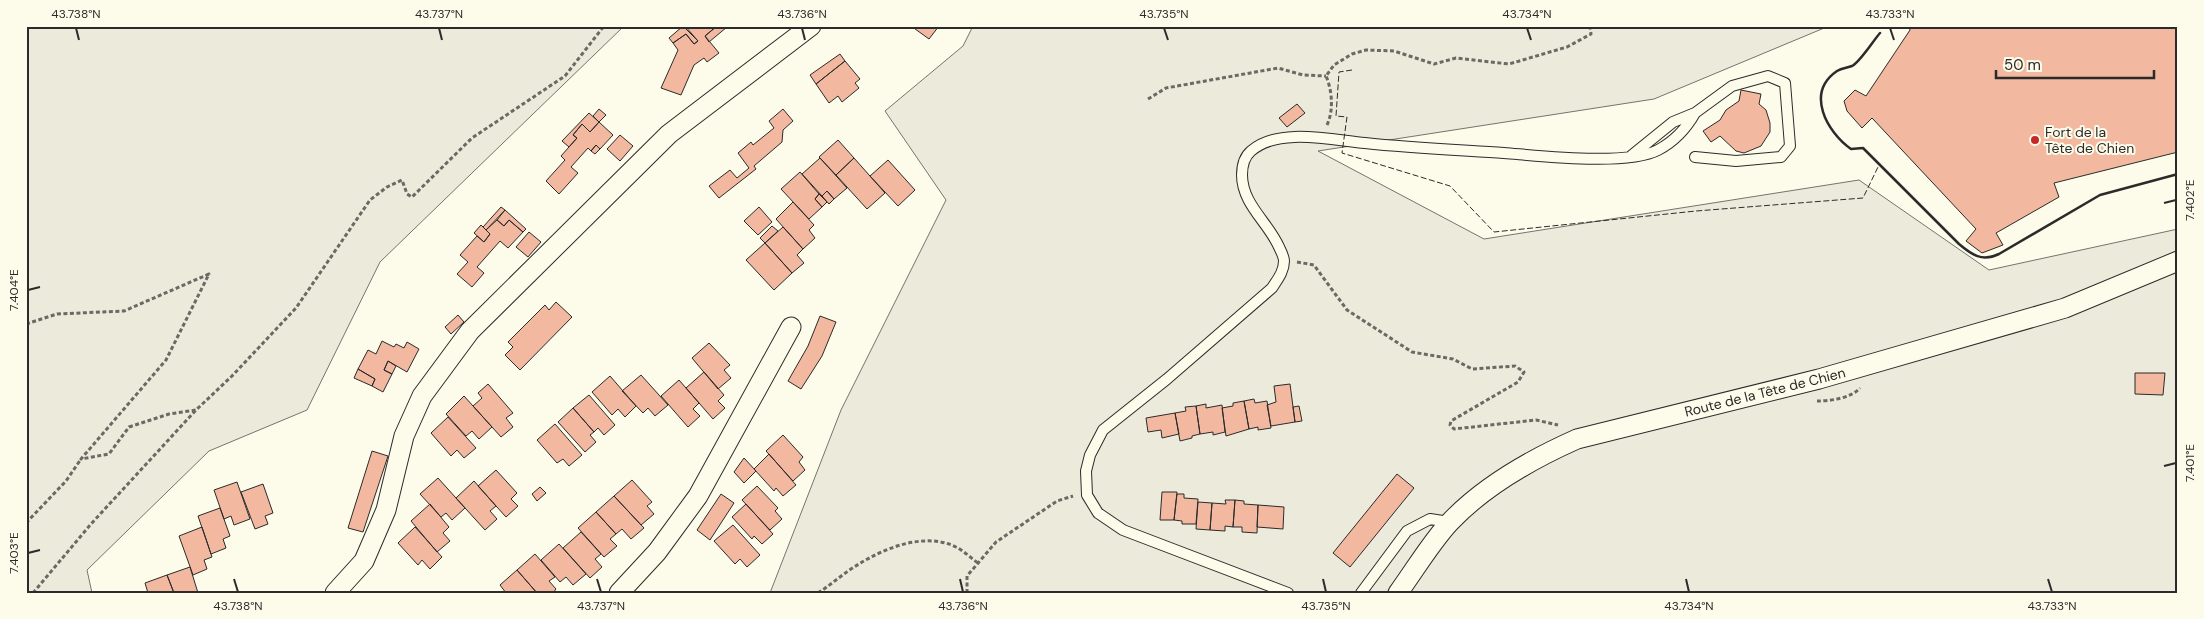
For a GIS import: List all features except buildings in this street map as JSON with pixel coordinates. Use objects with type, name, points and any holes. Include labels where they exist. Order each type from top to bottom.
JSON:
[{"type":"street","points":[[335,593],[364,561],[386,510],[404,436],[422,396],[470,331],[669,134],[811,26]]},
{"type":"street","name":"Route de la Tête de Chien","points":[[1398,593],[1449,522],[1502,480],[1542,455],[1577,439],[1819,379],[2065,308],[2178,261]]},
{"type":"street","points":[[619,593],[657,552],[698,496],[792,327]]},
{"type":"lane","points":[[1288,593],[1123,530],[1098,513],[1087,495],[1086,471],[1090,455],[1103,430],[1167,379],[1272,288],[1281,274],[1284,260],[1274,237],[1249,203],[1242,183],[1242,165],[1250,151],[1266,142],[1298,136],[1321,136],[1363,143],[1418,148],[1560,157],[1629,158],[1658,150],[1685,131],[1695,113],[1732,86],[1768,76],[1785,83],[1790,146],[1781,157],[1736,160],[1695,157]]},
{"type":"lane","points":[[1361,593],[1407,531],[1430,519],[1449,522]]},
{"type":"path","points":[[33,593],[91,524],[196,410],[232,376],[296,308],[370,200],[387,187],[402,180],[407,194],[412,197],[472,138],[564,76],[604,26]]},
{"type":"path","points":[[1326,76],[1334,65],[1352,54],[1366,50],[1394,51],[1434,64],[1456,58],[1509,64],[1567,47],[1590,34],[1590,26]]},
{"type":"path","points":[[1148,99],[1166,88],[1278,68],[1303,74],[1326,76]]},
{"type":"path","points":[[1321,136],[1330,120],[1331,88],[1326,76]]},
{"type":"path","points":[[1284,260],[1314,264],[1347,310],[1412,352],[1453,359],[1472,369],[1515,366],[1524,372],[1518,382],[1451,421],[1450,425],[1454,429],[1536,420],[1565,427],[1577,439]]},
{"type":"path","points":[[26,324],[57,314],[124,311],[209,274],[166,360],[81,459],[66,481],[26,523]]},
{"type":"path","points":[[81,459],[109,454],[129,427],[169,414],[196,410]]},
{"type":"path","points":[[967,593],[968,576],[996,542],[1057,501],[1070,496],[1087,495]]},
{"type":"path","points":[[818,593],[858,564],[889,549],[924,539],[956,547],[978,563]]},
{"type":"shaded area","points":[[26,26],[624,26],[380,262],[307,410],[209,451],[87,570],[92,593],[26,593]]},
{"type":"shaded area","points":[[973,26],[1829,26],[1654,99],[1318,151],[1484,239],[1859,180],[1989,270],[2178,229],[2178,593],[770,593],[841,410],[946,200],[885,111],[963,46]]},
{"type":"fence","points":[[1352,70],[1339,72],[1336,116],[1347,117],[1342,153],[1450,186],[1494,232],[1696,211],[1863,198],[1879,165]]},
{"type":"wall","points":[[1880,33],[1855,64],[1837,71],[1827,80],[1822,90],[1823,112],[1834,133],[1842,142],[1851,149],[1863,148],[1959,244],[1973,254],[1982,257],[1999,254],[2100,195],[2178,174]]},
{"type":"place","name":"Fort de la Tête de Chien","points":[[2035,140]]}]
